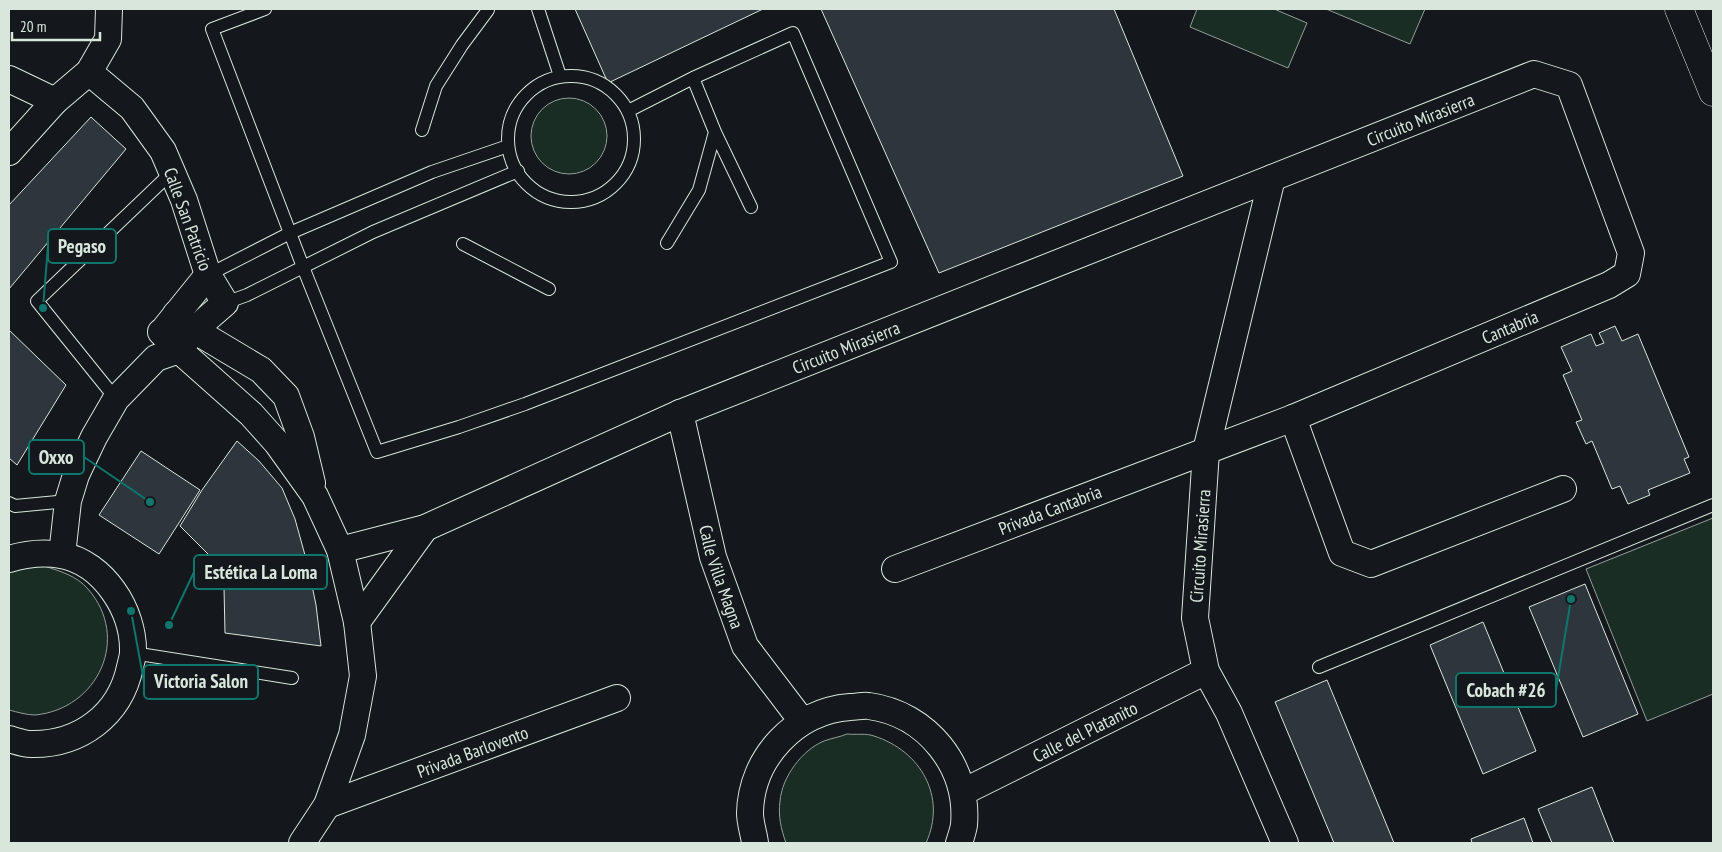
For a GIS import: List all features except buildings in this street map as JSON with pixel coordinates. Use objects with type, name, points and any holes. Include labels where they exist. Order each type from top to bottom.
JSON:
[{"type":"highway","points":[[1679,9],[1713,92]]},
{"type":"street","points":[[9,152],[55,101],[89,72],[108,39],[109,9]]},
{"type":"street","name":"Calle San Patricio","points":[[89,72],[132,108],[163,152],[184,200],[208,275],[225,303]]},
{"type":"street","name":"Circuito Mirasierra","points":[[340,550],[425,528],[680,413],[1534,74],[1569,85]]},
{"type":"street","points":[[9,79],[55,101]]},
{"type":"street","name":"Cantabria","points":[[1206,452],[1293,418],[1600,289],[1627,274],[1631,253],[1569,85]]},
{"type":"street","name":"Circuito Mirasierra","points":[[1272,178],[1206,452],[1195,618],[1206,671],[1229,713],[1285,843]]},
{"type":"street","points":[[62,555],[68,501],[76,475],[94,437],[116,399],[173,337],[208,275]]},
{"type":"street","points":[[173,337],[225,303]]},
{"type":"street","points":[[173,337],[251,414],[277,443],[315,496],[340,550],[358,622],[363,676],[352,735],[327,805],[302,843]]},
{"type":"street","points":[[173,337],[261,370],[286,396],[301,437],[315,496]]},
{"type":"street","name":"Calle Villa Magna","points":[[680,413],[713,557],[745,646],[802,721]]},
{"type":"street","points":[[1293,418],[1342,553],[1370,564],[1563,489]]},
{"type":"street","name":"Privada Cantabria","points":[[895,569],[1206,452]]},
{"type":"street","points":[[358,622],[425,528]]},
{"type":"street","points":[[9,559],[26,554],[62,555],[82,563],[104,579],[121,600],[130,626],[133,653],[127,683],[111,710],[88,730],[60,742],[30,744],[9,739]]},
{"type":"street","name":"Calle del Platanito","points":[[963,792],[1206,671]]},
{"type":"street","name":"Privada Barlovento","points":[[327,805],[617,698]]},
{"type":"street","points":[[755,843],[750,814],[756,778],[774,745],[802,721],[834,708],[868,706],[901,715],[930,734],[951,761],[963,792],[964,825],[959,843]]},
{"type":"lane","points":[[265,9],[212,28],[303,267],[377,452],[459,427],[525,404],[891,262],[793,32],[693,78],[628,111]]},
{"type":"lane","points":[[538,9],[560,76]]},
{"type":"lane","points":[[422,130],[436,86],[462,44],[488,10]]},
{"type":"lane","points":[[560,76],[593,79],[607,87],[619,98],[628,111],[634,130],[633,150],[626,169],[614,185],[598,196],[579,202],[559,201],[540,194],[524,182],[508,146],[509,127],[515,109],[534,88],[560,76]]},
{"type":"lane","points":[[693,78],[715,132],[751,207]]},
{"type":"lane","points":[[667,243],[699,190],[715,132]]},
{"type":"lane","points":[[208,275],[290,233],[432,172],[508,146]]},
{"type":"lane","points":[[116,399],[37,302],[172,172]]},
{"type":"lane","points":[[225,303],[247,295],[373,232],[518,172]]},
{"type":"lane","points":[[464,244],[549,290]]},
{"type":"lane","points":[[9,503],[15,506],[68,501]]},
{"type":"lane","points":[[1319,667],[1713,505]]},
{"type":"lane","points":[[133,653],[292,678]]},
{"type":"green space","points":[[1197,9],[1274,9],[1307,23],[1288,68],[1190,27]]},
{"type":"green space","points":[[1326,9],[1425,9],[1410,44]]},
{"type":"green space","points":[[569,98],[584,101],[596,109],[604,121],[607,136],[604,151],[596,163],[584,171],[569,174],[554,171],[542,163],[534,151],[531,136],[534,121],[542,109],[554,101]]},
{"type":"green space","points":[[1713,518],[1713,694],[1647,721],[1586,569]]},
{"type":"green space","points":[[44,566],[73,577],[88,589],[101,608],[107,629],[107,649],[101,668],[91,685],[76,700],[57,710],[32,715],[9,710],[9,570]]},
{"type":"green space","points":[[847,734],[871,735],[891,743],[917,764],[926,778],[931,793],[933,809],[932,826],[926,843],[786,843],[780,822],[779,807],[785,783],[794,765],[816,745]]},
{"type":"place","name":"Pegaso","points":[[43,308]]},
{"type":"place","name":"Oxxo","points":[[150,502]]},
{"type":"place","name":"Cobach #26","points":[[1571,599]]},
{"type":"place","name":"Victoria Salon","points":[[131,611]]},
{"type":"place","name":"Estética La Loma","points":[[169,625]]}]
